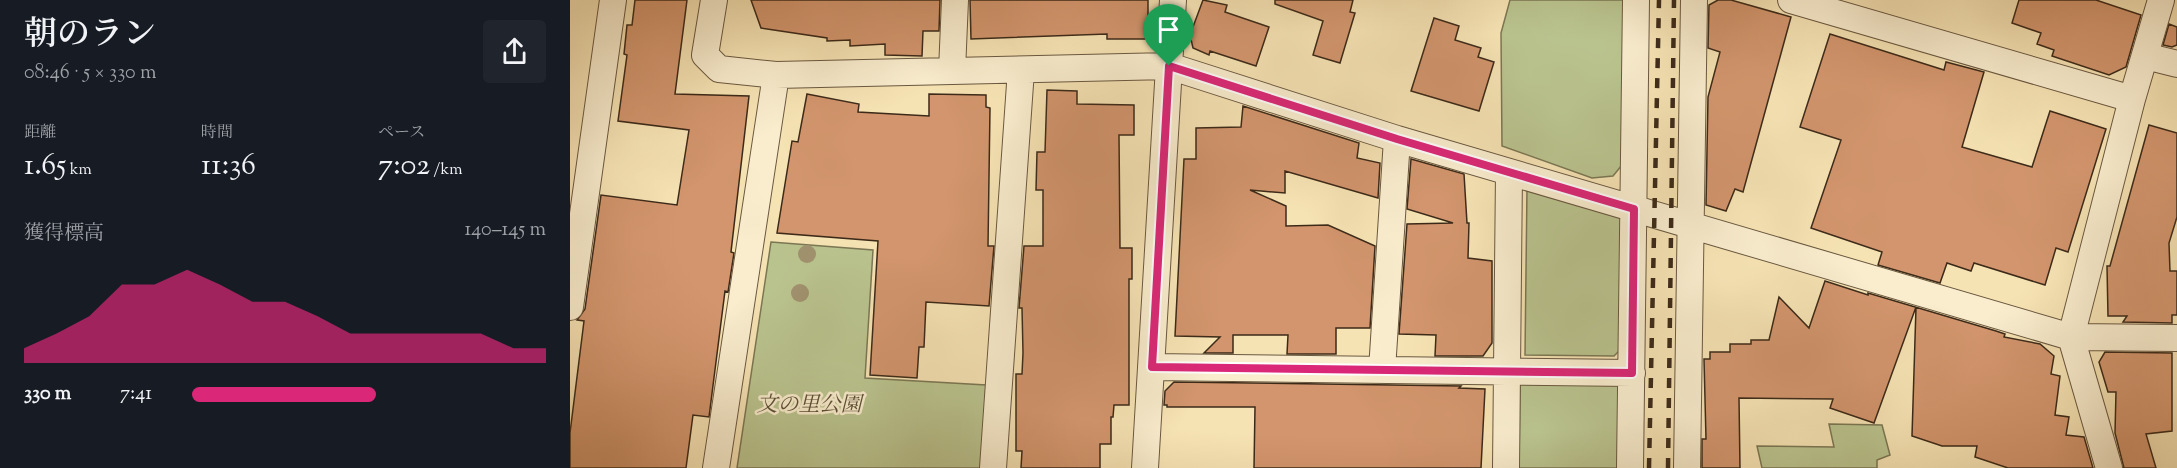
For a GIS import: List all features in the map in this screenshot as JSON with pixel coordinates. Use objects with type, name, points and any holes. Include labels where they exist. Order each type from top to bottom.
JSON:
[{"type":"street","points":[[570,307],[580,161],[613,0]]},
{"type":"street","points":[[714,0],[705,55],[719,69],[776,75],[1169,66],[1397,139],[2071,337],[2177,338]]},
{"type":"street","points":[[952,71],[955,0]]},
{"type":"street","points":[[1145,468],[1173,0]]},
{"type":"street","points":[[1630,468],[1636,0]]},
{"type":"street","points":[[1687,468],[1694,0]]},
{"type":"street","points":[[1791,0],[2132,99]]},
{"type":"street","points":[[2109,468],[2071,337],[2132,99],[2161,0]]},
{"type":"street","points":[[2145,56],[2177,64]]},
{"type":"street","points":[[993,468],[1021,70]]},
{"type":"street","points":[[716,468],[776,75]]},
{"type":"street","points":[[1382,370],[1397,139]]},
{"type":"street","points":[[1506,468],[1509,172]]},
{"type":"street","points":[[1152,367],[1632,373]]},
{"type":"green space","points":[[1510,0],[1624,0],[1622,165],[1613,176],[1592,178],[1502,146],[1501,33]]},
{"type":"green space","points":[[1527,188],[1622,218],[1623,347],[1614,356],[1525,355]]},
{"type":"green space","name":"文の里公園","points":[[771,242],[873,250],[865,378],[986,385],[982,468],[737,468]]},
{"type":"green space","points":[[1614,380],[1623,394],[1623,468],[1519,468],[1520,382]]},
{"type":"green space","points":[[1829,424],[1882,425],[1890,455],[1877,460],[1877,468],[1762,468],[1757,446],[1834,447]]},
{"type":"building","points":[[635,0],[687,0],[675,94],[749,96],[731,252],[734,253],[728,292],[725,291],[709,417],[693,415],[686,468],[570,468],[570,433],[584,321],[577,320],[585,309],[601,195],[677,205],[689,130],[618,121],[627,55],[624,54],[627,25],[632,25]]},
{"type":"building","points":[[751,0],[940,0],[939,31],[923,31],[922,56],[885,55],[885,44],[850,46],[850,40],[827,41],[827,38],[761,28]]},
{"type":"building","points":[[970,0],[1148,0],[1148,39],[1107,39],[1107,34],[971,39]]},
{"type":"building","points":[[1203,0],[1227,5],[1225,12],[1269,27],[1256,66],[1210,51],[1209,55],[1193,48],[1190,35]]},
{"type":"building","points":[[1275,0],[1353,0],[1350,12],[1355,13],[1340,63],[1313,55],[1323,21],[1275,4]]},
{"type":"building","points":[[1718,0],[1731,0],[1791,17],[1743,192],[1735,189],[1726,211],[1706,205],[1708,97],[1720,52],[1708,48],[1709,5]]},
{"type":"building","points":[[2019,0],[2096,0],[2141,15],[2126,67],[2109,75],[2052,56],[2054,50],[2037,44],[2041,33],[2012,23]]},
{"type":"building","points":[[1434,18],[1459,26],[1455,40],[1481,48],[1478,57],[1494,62],[1479,111],[1411,91]]},
{"type":"building","points":[[2169,24],[2177,27],[2177,45],[2172,47],[2163,45]]},
{"type":"building","points":[[1830,34],[1944,70],[1946,62],[1984,72],[1962,147],[2032,167],[2050,111],[2106,129],[2068,252],[2056,248],[2045,285],[1974,263],[1971,271],[1947,263],[1940,283],[1878,265],[1882,252],[1811,228],[1841,140],[1800,127]]},
{"type":"building","points":[[1047,90],[1077,91],[1077,104],[1134,105],[1134,135],[1119,135],[1120,248],[1132,248],[1132,279],[1129,279],[1129,405],[1114,405],[1113,417],[1111,417],[1111,444],[1100,444],[1100,468],[1021,468],[1022,451],[1016,451],[1016,374],[1022,374],[1023,353],[1022,308],[1019,308],[1024,246],[1043,246],[1043,190],[1036,190],[1037,152],[1045,152]]},
{"type":"building","points":[[807,94],[859,104],[858,112],[929,116],[929,94],[986,95],[986,107],[990,108],[988,246],[994,246],[989,306],[926,302],[924,347],[919,347],[917,378],[870,375],[878,241],[777,233],[792,141],[798,142]]},
{"type":"building","points":[[1243,106],[1359,143],[1357,158],[1380,163],[1378,198],[1285,171],[1285,193],[1250,190],[1286,206],[1286,226],[1328,225],[1375,246],[1370,328],[1336,328],[1336,354],[1287,354],[1288,335],[1233,335],[1233,353],[1204,353],[1220,337],[1175,336],[1184,159],[1196,159],[1196,128],[1241,127]]},
{"type":"building","points":[[2149,125],[2177,133],[2177,217],[2169,243],[2170,271],[2177,271],[2177,315],[2172,315],[2172,323],[2123,322],[2127,316],[2108,316],[2107,266],[2110,266]]},
{"type":"building","points":[[1411,159],[1464,174],[1467,223],[1469,223],[1468,258],[1492,261],[1492,343],[1483,356],[1435,356],[1436,335],[1399,334],[1407,224],[1453,223],[1407,209]]},
{"type":"building","points":[[1825,281],[1916,307],[1874,423],[1830,408],[1833,399],[1739,398],[1740,468],[1702,468],[1702,439],[1706,439],[1704,359],[1710,359],[1710,352],[1730,352],[1730,344],[1751,344],[1751,340],[1769,340],[1779,297],[1809,328]]},
{"type":"building","points":[[1916,307],[2005,334],[2004,337],[2040,344],[2054,356],[2051,374],[2060,376],[2055,415],[2069,417],[2066,435],[2084,437],[2093,468],[2008,468],[1975,457],[1977,446],[1942,446],[1912,436]]},
{"type":"building","points":[[2105,352],[2172,353],[2172,431],[2146,434],[2156,468],[2124,468],[2115,433],[2116,392],[2108,392],[2099,362]]},
{"type":"building","points":[[1174,382],[1461,386],[1459,388],[1485,389],[1481,468],[1254,468],[1255,407],[1167,407],[1164,405],[1165,391]]},
{"type":"railway","points":[[1649,468],[1659,0]]},
{"type":"railway","points":[[1668,468],[1674,0]]},
{"type":"route","points":[[1169,66],[1397,139],[1634,209],[1632,373],[1152,367],[1169,66]]}]
